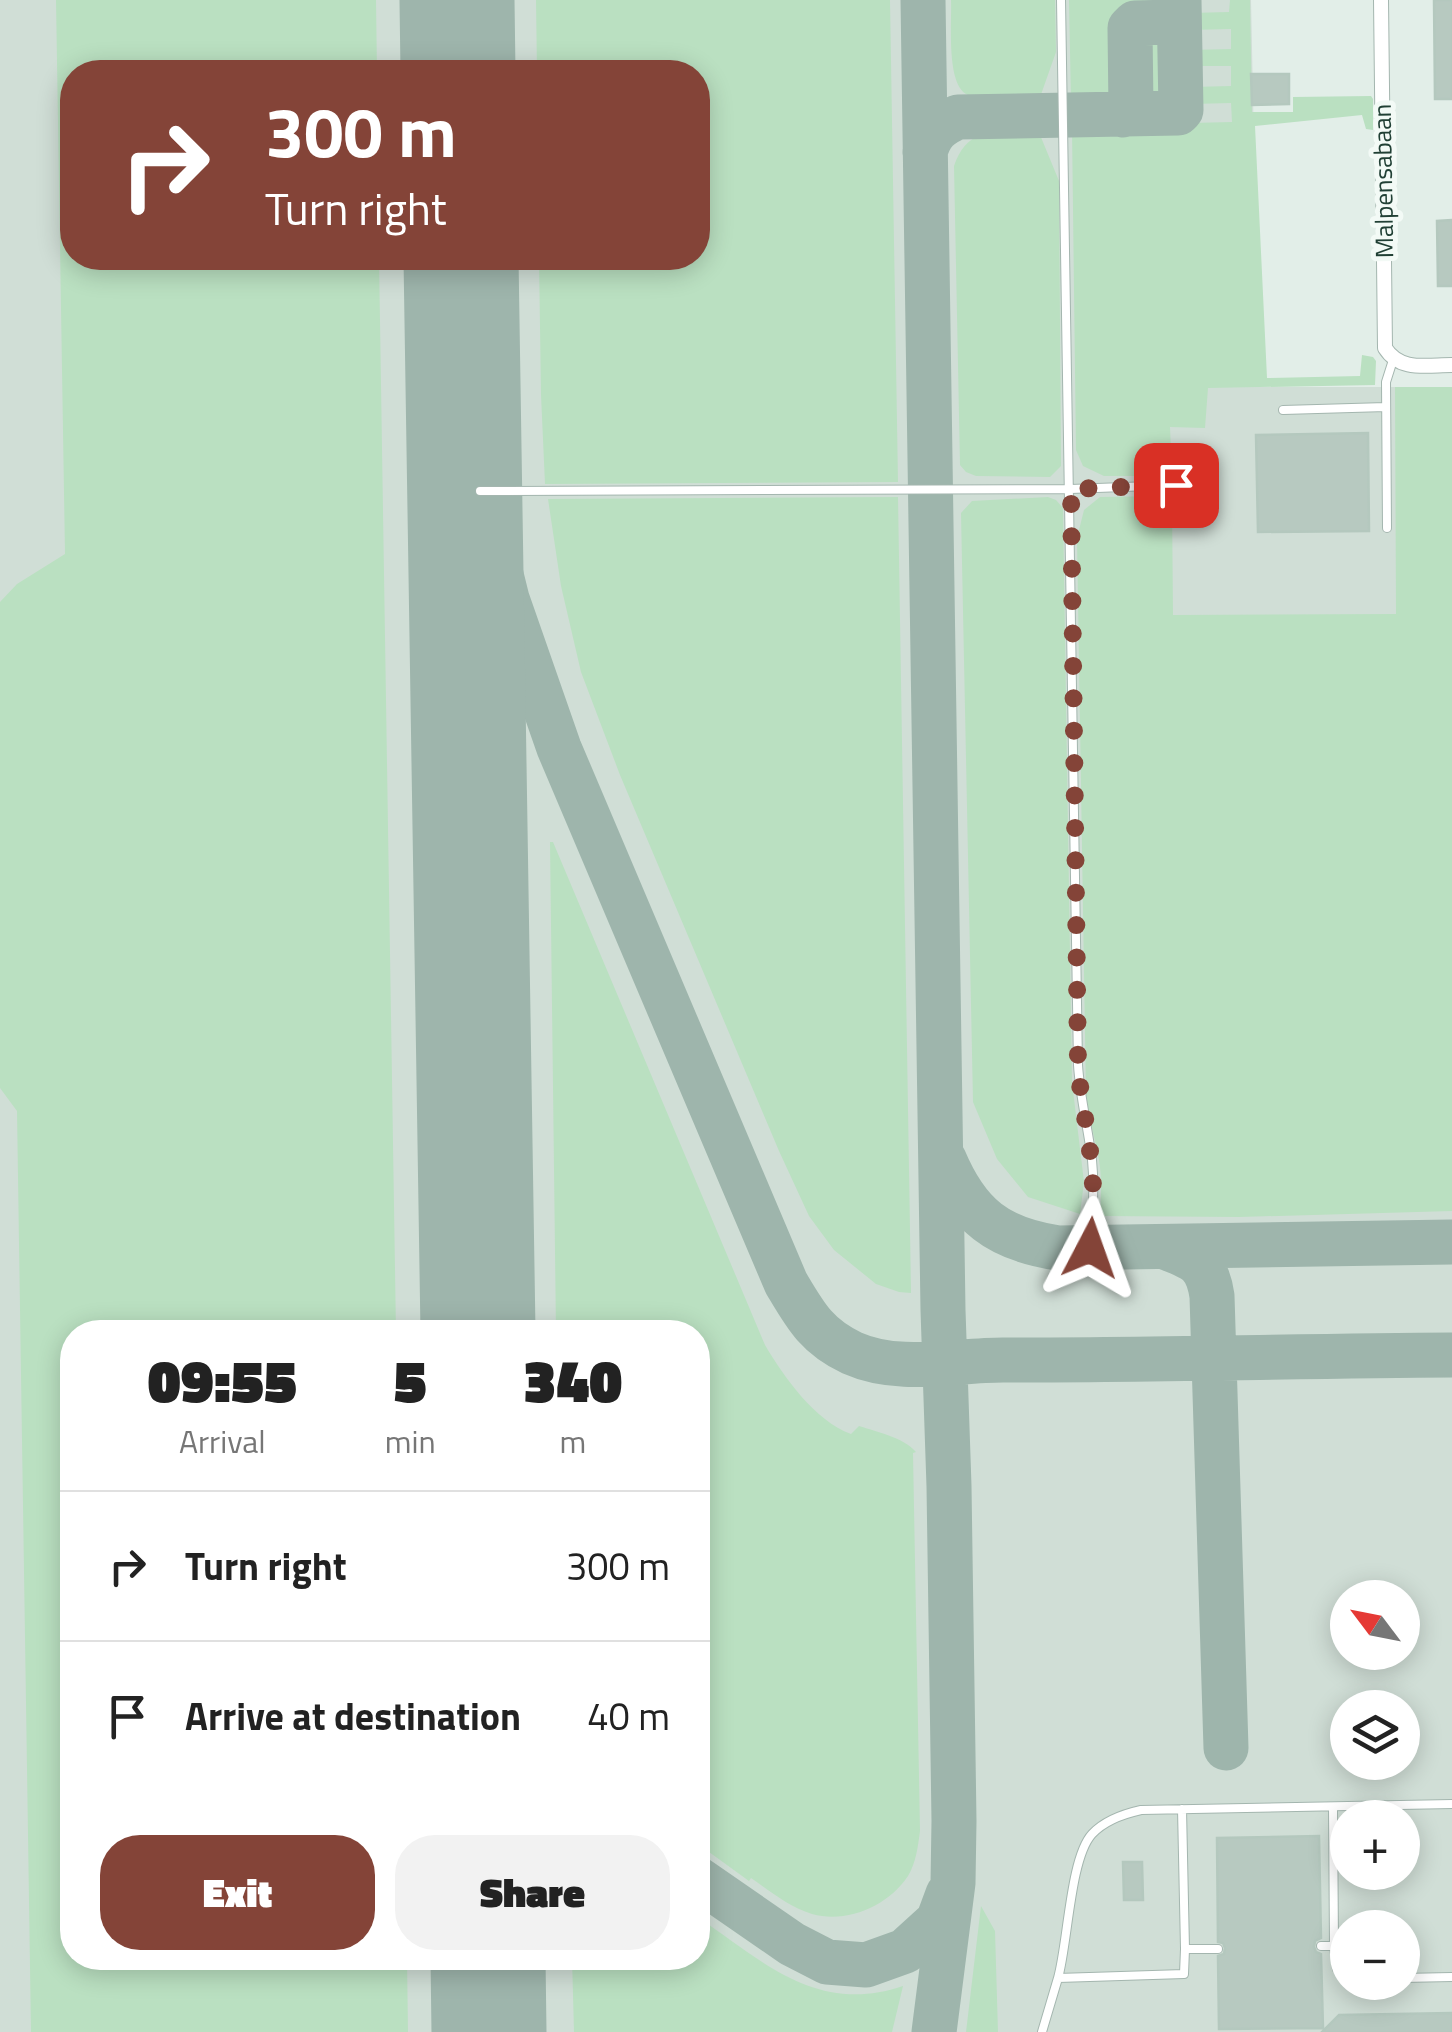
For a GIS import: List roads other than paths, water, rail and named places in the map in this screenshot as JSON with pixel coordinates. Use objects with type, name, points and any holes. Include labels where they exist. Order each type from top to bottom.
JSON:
[{"type":"street","name":"Malpensabaan","points":[[1381,0],[1386,348],[1393,360]]},
{"type":"street","points":[[1393,360],[1406,366],[1452,365]]},
{"type":"lane","points":[[1061,0],[1078,1064],[1094,1198],[1090,1248]]},
{"type":"lane","points":[[1387,528],[1386,382],[1393,360]]},
{"type":"lane","points":[[1283,410],[1386,408]]},
{"type":"lane","points":[[480,491],[1071,489],[1176,485]]},
{"type":"lane","points":[[1420,1805],[1452,1804]]},
{"type":"lane","points":[[1042,2032],[1058,1978],[1082,1850],[1104,1824],[1140,1810],[1330,1807]]},
{"type":"lane","points":[[1058,1978],[1184,1974],[1182,1809]]},
{"type":"lane","points":[[1321,1946],[1330,1946]]},
{"type":"lane","points":[[1185,1949],[1218,1948]]},
{"type":"lane","points":[[1420,1978],[1452,1978]]}]
